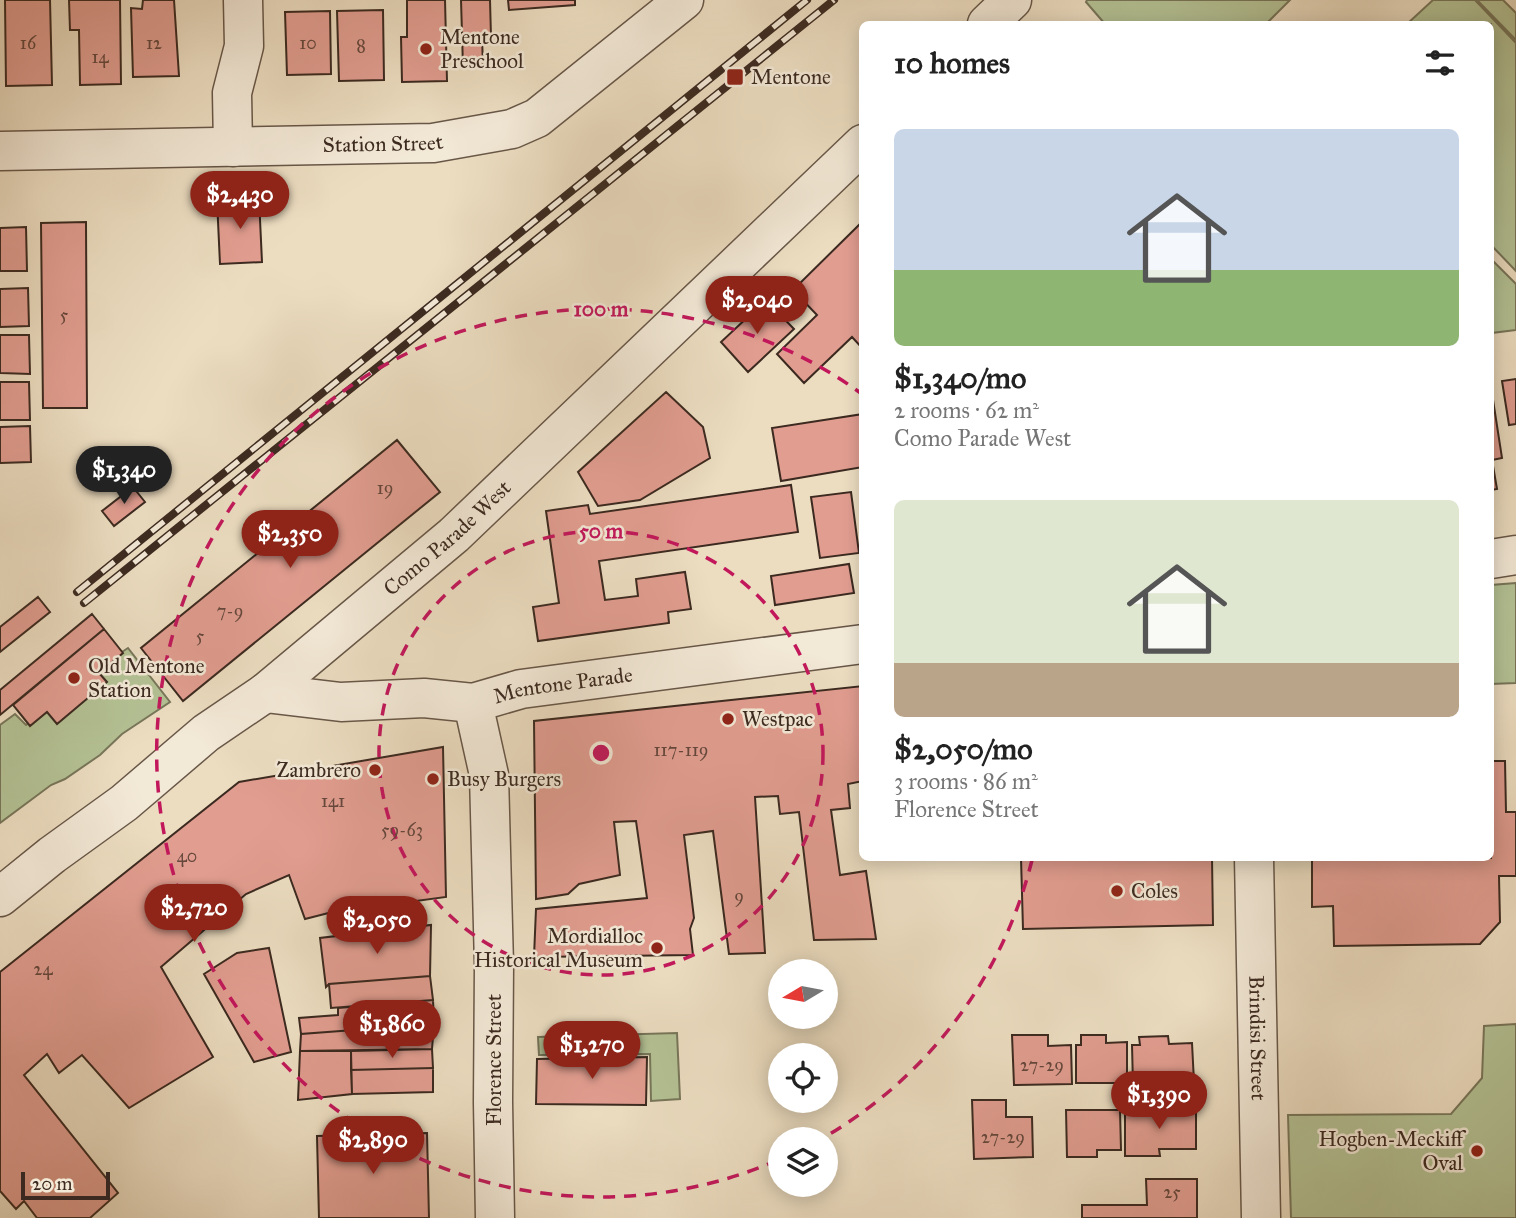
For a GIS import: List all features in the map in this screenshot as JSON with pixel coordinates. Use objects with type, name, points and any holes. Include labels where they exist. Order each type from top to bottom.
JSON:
[{"type":"street","points":[[233,147],[232,93],[244,46],[243,0]]},
{"type":"street","name":"Station Street","points":[[0,151],[433,143],[512,129],[537,118],[684,0]]},
{"type":"street","points":[[989,21],[1012,0]]},
{"type":"street","name":"Como Parade West","points":[[0,897],[124,803],[206,733],[265,692],[454,535],[859,148]]},
{"type":"street","points":[[1494,559],[1516,555]]},
{"type":"street","name":"Mentone Parade","points":[[265,692],[335,702],[424,698],[488,699],[521,690],[859,645]]},
{"type":"street","name":"Florence Street","points":[[488,699],[495,965],[495,1218]]},
{"type":"street","name":"Brindisi Street","points":[[1254,861],[1261,1218]]},
{"type":"green space","points":[[1290,0],[1269,21],[1102,21],[1086,2]]},
{"type":"green space","points":[[1433,0],[1475,0],[1516,43],[1516,271],[1494,248],[1494,21],[1410,21]]},
{"type":"green space","points":[[1477,0],[1503,0],[1516,13],[1516,40]]},
{"type":"green space","points":[[1494,262],[1516,284],[1516,330],[1494,333]]},
{"type":"green space","points":[[1516,583],[1516,683],[1494,684],[1494,585]]},
{"type":"green space","points":[[128,648],[170,702],[122,734],[100,755],[65,779],[51,785],[0,823],[0,725],[15,714],[26,725],[93,671]]},
{"type":"green space","points":[[1516,1024],[1516,1218],[1291,1218],[1288,1115],[1451,1114],[1482,1078],[1484,1026]]},
{"type":"green space","points":[[677,1033],[680,1099],[651,1101],[650,1054],[539,1055],[538,1037]]},
{"type":"building","points":[[5,0],[50,0],[52,85],[6,86]]},
{"type":"building","points":[[69,0],[120,0],[121,84],[80,85],[79,30],[70,30]]},
{"type":"building","points":[[143,0],[174,0],[179,76],[133,77],[131,8],[142,9]]},
{"type":"building","points":[[407,0],[445,0],[447,81],[402,82],[401,37],[407,37]]},
{"type":"building","points":[[461,0],[490,0],[491,37],[482,37],[483,66],[463,67]]},
{"type":"building","points":[[508,0],[575,0],[575,5],[509,10]]},
{"type":"building","points":[[383,10],[384,80],[339,81],[337,11]]},
{"type":"building","points":[[330,11],[331,74],[287,75],[285,12]]},
{"type":"building","points":[[259,198],[262,262],[220,264],[217,200]]},
{"type":"building","points":[[86,222],[87,408],[43,408],[41,223]]},
{"type":"building","points":[[859,225],[859,345],[852,337],[804,383],[777,354],[817,315],[793,290]]},
{"type":"building","points":[[26,227],[27,271],[0,271],[0,228]]},
{"type":"building","points":[[28,288],[29,326],[0,327],[0,289]]},
{"type":"building","points":[[766,300],[794,329],[748,372],[721,342]]},
{"type":"building","points":[[0,335],[29,335],[30,374],[0,373]]},
{"type":"building","points":[[1516,379],[1516,424],[1509,425],[1502,381]]},
{"type":"building","points":[[0,382],[29,382],[30,420],[0,420]]},
{"type":"building","points":[[666,392],[703,427],[710,458],[640,500],[598,506],[578,472]]},
{"type":"building","points":[[1494,406],[1502,458],[1494,460]]},
{"type":"building","points":[[859,415],[859,468],[781,481],[772,428]]},
{"type":"building","points":[[30,426],[31,462],[0,463],[0,427]]},
{"type":"building","points":[[397,440],[440,492],[183,701],[141,648]]},
{"type":"building","points":[[791,485],[798,532],[599,561],[605,600],[638,596],[636,579],[685,572],[691,609],[668,612],[669,623],[538,641],[533,607],[559,603],[546,511],[588,505],[590,514]]},
{"type":"building","points":[[133,487],[145,502],[114,526],[102,511]]},
{"type":"building","points":[[851,492],[859,553],[820,558],[811,497]]},
{"type":"building","points":[[849,564],[854,593],[775,605],[771,576]]},
{"type":"building","points":[[38,597],[50,612],[0,652],[0,627]]},
{"type":"building","points":[[92,614],[104,629],[0,715],[0,690]]},
{"type":"building","name":"Old Mentone Station","points":[[104,629],[123,653],[99,673],[107,682],[57,724],[47,712],[30,726],[13,705]]},
{"type":"building","points":[[859,686],[859,782],[848,784],[850,808],[831,810],[840,875],[866,871],[876,939],[814,940],[799,812],[780,814],[778,796],[755,797],[765,953],[729,954],[713,831],[684,835],[694,918],[690,929],[693,955],[534,957],[536,909],[647,898],[636,821],[614,822],[620,875],[579,884],[568,894],[536,899],[534,721]]},
{"type":"building","points":[[443,747],[446,897],[348,908],[305,919],[289,875],[246,894],[161,967],[213,1057],[129,1108],[82,1055],[59,1073],[47,1054],[24,1075],[118,1193],[90,1218],[37,1218],[24,1201],[16,1209],[0,1191],[0,972],[239,782]]},
{"type":"building","points":[[1494,761],[1505,761],[1506,812],[1516,812],[1516,876],[1499,876],[1500,922],[1480,944],[1334,946],[1333,906],[1312,907],[1312,861],[1494,861]]},
{"type":"building","name":"Coles","points":[[1021,861],[1212,861],[1213,925],[1023,929]]},
{"type":"building","points":[[431,925],[430,976],[329,984],[326,987],[320,938]]},
{"type":"building","points":[[269,948],[291,1052],[254,1062],[204,974],[237,953]]},
{"type":"building","points":[[430,976],[433,1000],[331,1008],[329,984]]},
{"type":"building","points":[[433,1000],[434,1024],[301,1034],[299,1018],[338,1015],[338,1008]]},
{"type":"building","points":[[434,1024],[432,1049],[300,1051],[301,1034]]},
{"type":"building","points":[[1012,1035],[1048,1035],[1048,1046],[1071,1045],[1072,1084],[1014,1085]]},
{"type":"building","points":[[1081,1035],[1106,1035],[1106,1043],[1127,1042],[1127,1083],[1076,1083],[1076,1045],[1081,1045]]},
{"type":"building","points":[[1168,1036],[1169,1044],[1192,1043],[1194,1082],[1133,1085],[1132,1045],[1140,1045],[1139,1037]]},
{"type":"building","points":[[432,1049],[433,1068],[351,1070],[351,1051]]},
{"type":"building","points":[[300,1051],[351,1051],[352,1094],[298,1100]]},
{"type":"building","points":[[647,1057],[646,1105],[536,1104],[537,1059]]},
{"type":"building","points":[[433,1068],[433,1092],[352,1094],[351,1070]]},
{"type":"building","points":[[972,1100],[1006,1100],[1006,1117],[1032,1117],[1033,1157],[974,1159]]},
{"type":"building","points":[[1196,1109],[1196,1149],[1159,1149],[1160,1156],[1125,1156],[1125,1110]]},
{"type":"building","points":[[1066,1110],[1120,1110],[1121,1150],[1097,1150],[1097,1157],[1067,1157]]},
{"type":"building","points":[[427,1133],[429,1218],[319,1218],[317,1136]]},
{"type":"building","points":[[1146,1179],[1197,1179],[1197,1218],[1082,1218],[1082,1205],[1147,1205]]},
{"type":"railway","points":[[77,592],[807,0]]},
{"type":"railway","points":[[84,603],[834,0]]},
{"type":"place","name":"Mentone Preschool","points":[[426,49]]},
{"type":"place","name":"Mentone","points":[[735,77]]},
{"type":"place","name":"Old Mentone Station","points":[[74,678]]},
{"type":"place","name":"Westpac","points":[[728,719]]},
{"type":"place","name":"Zambrero","points":[[375,770]]},
{"type":"place","name":"Busy Burgers","points":[[433,779]]},
{"type":"place","name":"Coles","points":[[1117,891]]},
{"type":"place","name":"Mordialloc Historical Museum","points":[[657,948]]},
{"type":"place","name":"Hogben-Meckiff Oval","points":[[1477,1151]]}]
